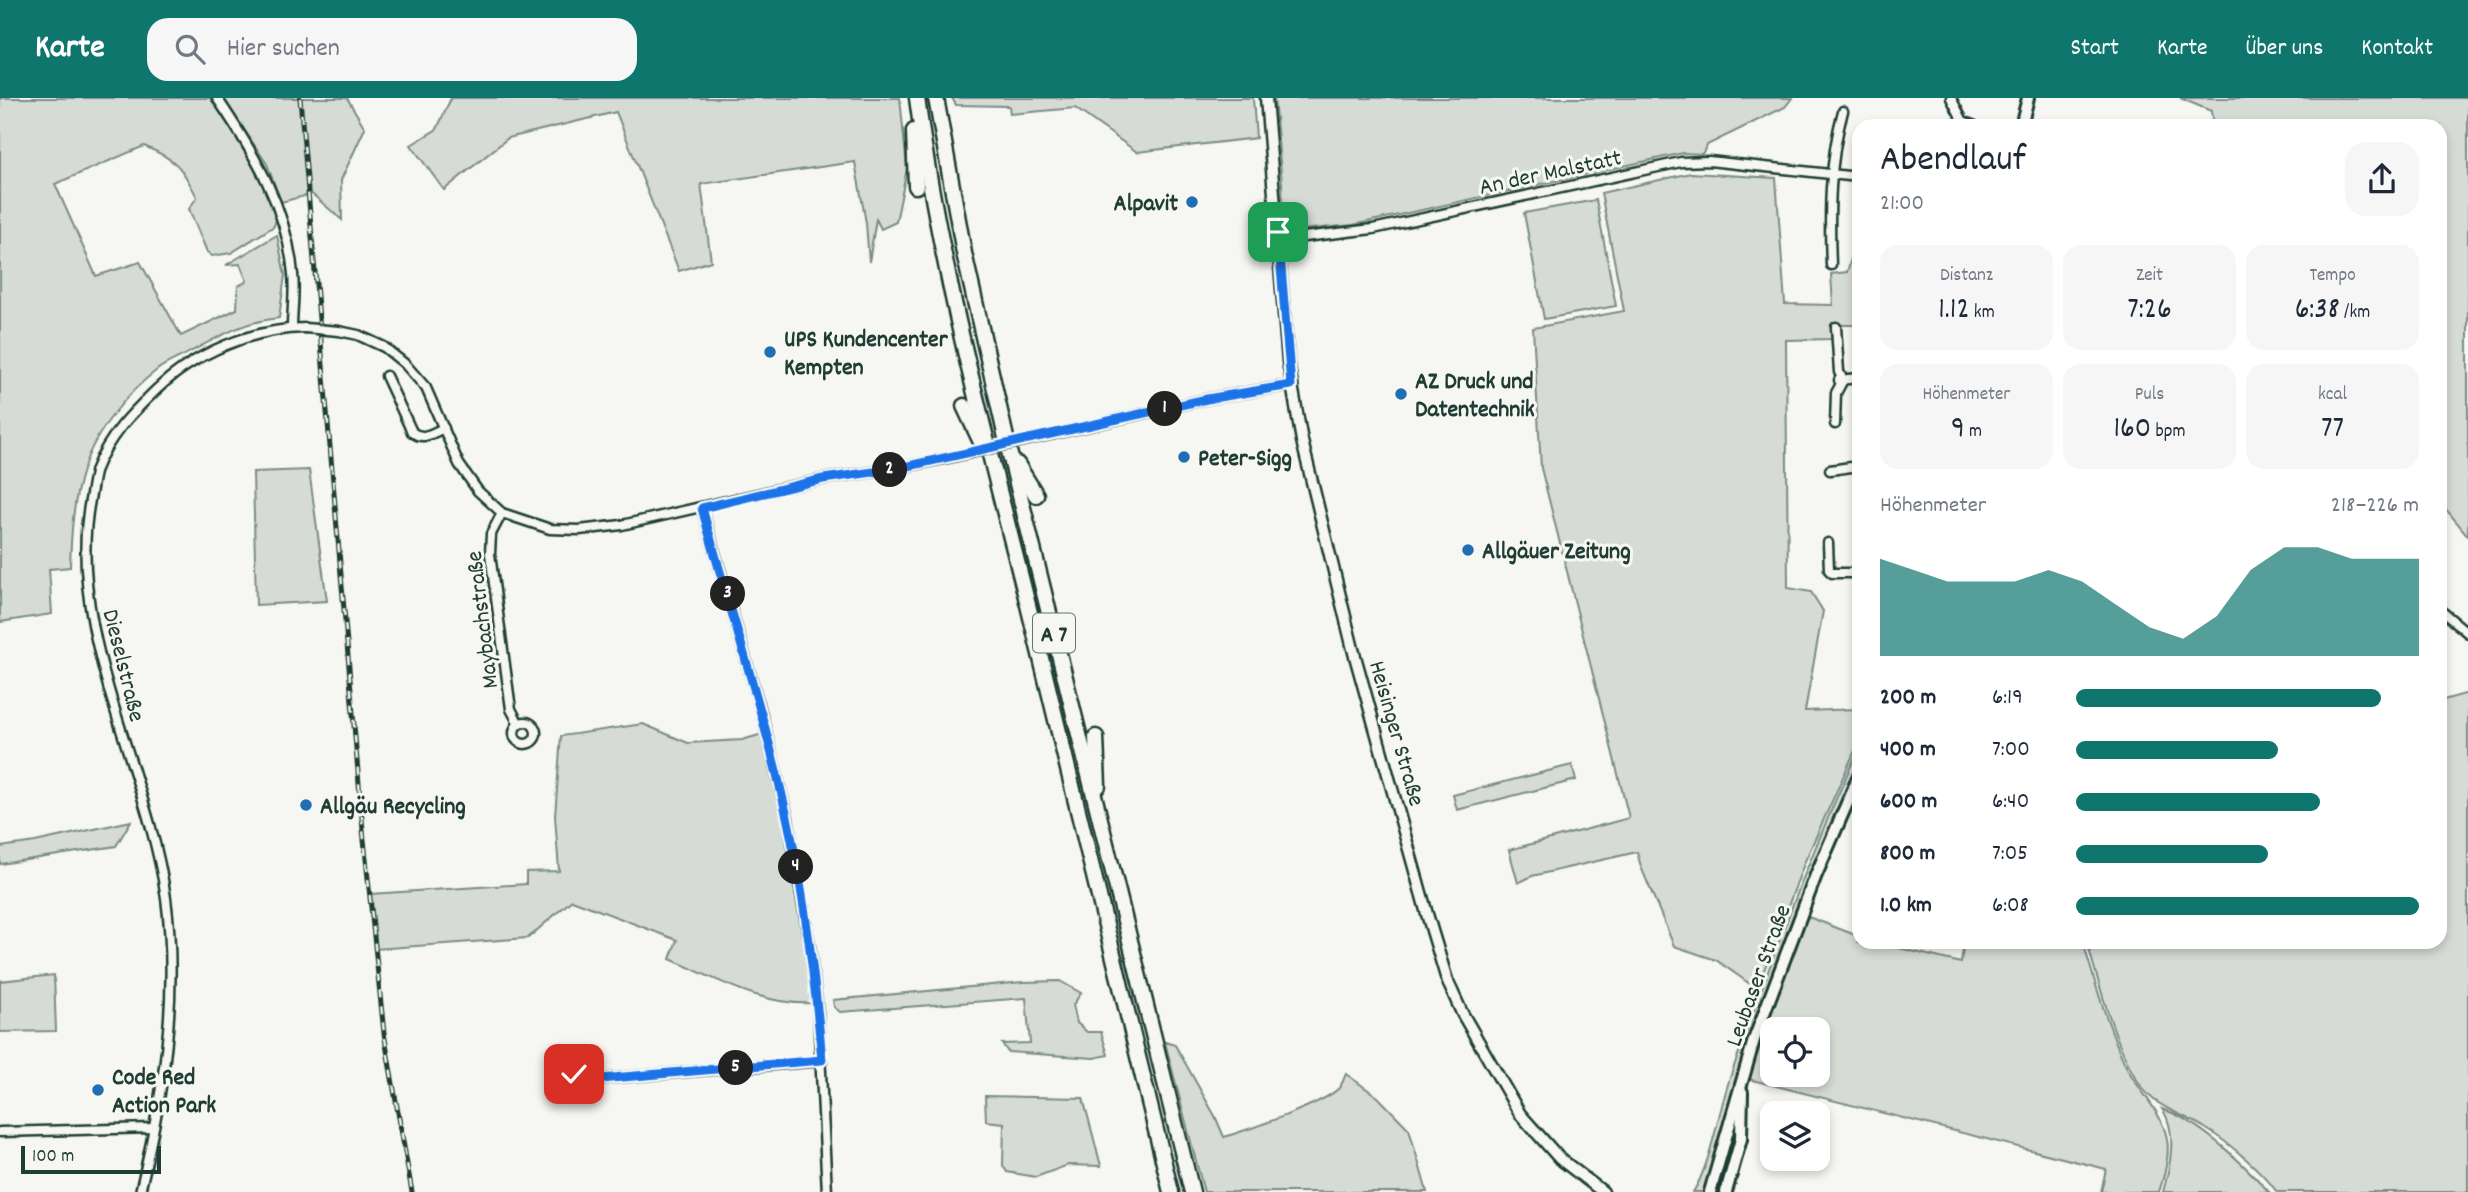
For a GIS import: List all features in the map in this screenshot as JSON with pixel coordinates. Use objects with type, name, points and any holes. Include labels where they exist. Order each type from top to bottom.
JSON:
[{"type":"highway","name":"A 7","points":[[936,98],[964,253],[1009,450],[1192,1192]]},
{"type":"highway","name":"A 7","points":[[918,104],[936,218],[1002,504],[1171,1192]]},
{"type":"highway","points":[[916,186],[914,129],[918,104]]},
{"type":"highway","points":[[964,406],[975,425],[1002,504]]},
{"type":"highway","points":[[1009,450],[1035,495]]},
{"type":"highway","points":[[1096,737],[1098,816]]},
{"type":"main road","points":[[2023,119],[2028,98]]},
{"type":"main road","name":"Leubaser Straße","points":[[1710,1192],[1742,1079],[1816,875],[1852,792]]},
{"type":"main road","points":[[1726,1192],[1741,1139],[1742,1079]]},
{"type":"street","points":[[217,98],[263,171],[285,224],[294,276],[292,328]]},
{"type":"street","name":"Heisinger Straße","points":[[1266,98],[1291,385],[1301,441],[1353,649],[1447,980],[1472,1034],[1520,1114],[1559,1158],[1603,1192]]},
{"type":"street","points":[[1951,98],[1962,119]]},
{"type":"street","points":[[1831,265],[1831,176],[1834,142],[1843,111]]},
{"type":"street","name":"An der Malstatt","points":[[1278,236],[1385,227],[1681,162],[1710,161],[1852,177]]},
{"type":"street","points":[[1835,424],[1836,393],[1841,380],[1836,327]]},
{"type":"street","name":"Dieselstraße","points":[[140,1192],[162,1091],[169,1038],[170,950],[166,898],[149,825],[97,641],[87,585],[84,530],[96,470],[114,434],[169,378],[201,357],[239,340],[292,328],[340,331],[373,341],[405,364],[426,388],[459,464],[478,491],[502,513]]},
{"type":"street","points":[[386,376],[412,432],[418,437],[426,436],[444,428]]},
{"type":"street","points":[[1841,380],[1852,379]]},
{"type":"street","points":[[502,513],[551,529],[579,530],[622,524],[823,479],[948,458],[1207,399],[1291,385]]},
{"type":"street","points":[[1830,470],[1852,467]]},
{"type":"street","points":[[702,508],[762,715],[788,819],[810,947],[822,1060],[827,1192]]},
{"type":"street","name":"Maybachstraße","points":[[502,513],[491,534],[490,554],[511,709],[519,724]]},
{"type":"street","points":[[1828,543],[1829,570],[1832,573],[1852,573]]},
{"type":"street","points":[[2447,616],[2468,633]]},
{"type":"street","points":[[577,1081],[822,1060]]},
{"type":"street","points":[[0,1132],[153,1128]]},
{"type":"shaded area","points":[[0,98],[212,98],[260,172],[277,216],[274,226],[231,253],[212,256],[207,252],[189,209],[197,197],[187,178],[171,160],[144,146],[55,184],[96,276],[140,262],[181,336],[237,309],[238,286],[247,281],[240,264],[226,265],[277,235],[285,275],[279,318],[233,330],[165,365],[135,389],[114,413],[96,440],[80,479],[73,517],[70,567],[49,569],[52,614],[0,622]]},
{"type":"shaded area","points":[[223,98],[347,98],[365,128],[341,180],[342,220],[312,194],[281,202],[267,164]]},
{"type":"shaded area","points":[[451,98],[900,98],[907,168],[896,222],[881,229],[876,219],[869,262],[866,223],[855,162],[701,184],[711,261],[679,271],[616,112],[508,138],[444,190],[411,145],[437,129]]},
{"type":"shaded area","points":[[952,98],[1253,98],[1256,138],[1137,152],[1075,108],[1010,114],[1009,106],[956,105]]},
{"type":"shaded area","points":[[1274,98],[1792,98],[1785,107],[1707,145],[1702,154],[1683,153],[1353,225],[1289,231],[1283,222]]},
{"type":"shaded area","points":[[2180,98],[2468,98],[2468,536],[2447,510],[2447,119],[2212,119],[2211,111]]},
{"type":"shaded area","points":[[1691,173],[1776,178],[1785,304],[1833,305],[1831,274],[1847,272],[1852,256],[1852,325],[1833,325],[1833,339],[1786,340],[1788,588],[1811,592],[1823,611],[1805,711],[1852,709],[1852,757],[1805,861],[1757,989],[1716,960],[1674,946],[1637,852],[1532,876],[1518,883],[1509,850],[1629,818],[1541,468],[1533,328],[1624,311],[1601,193]]},
{"type":"shaded area","points":[[1596,200],[1616,306],[1544,319],[1524,213]]},
{"type":"shaded area","points":[[309,470],[327,601],[256,605],[253,472]]},
{"type":"shaded area","points":[[2468,693],[2468,1192],[2277,1192],[2224,1141],[2199,1124],[2158,1103],[2142,1087],[2131,1070],[2112,1026],[2089,949],[2447,949],[2447,699]]},
{"type":"shaded area","points":[[643,724],[688,743],[742,740],[766,733],[788,819],[817,1003],[778,1001],[723,983],[670,959],[677,940],[572,900],[528,938],[375,949],[370,894],[526,884],[526,872],[559,871],[555,816],[561,736]]},
{"type":"shaded area","points":[[1572,765],[1576,780],[1457,810],[1453,795]]},
{"type":"shaded area","points":[[1852,765],[1852,780],[1749,1039],[1704,1192],[1693,1192],[1705,1167],[1731,1075],[1775,952]]},
{"type":"shaded area","points":[[131,821],[116,846],[0,864],[0,847]]},
{"type":"shaded area","points":[[1806,916],[1852,934],[1852,949],[1903,949],[1961,963],[1963,949],[2085,949],[2107,1019],[2125,1064],[2160,1118],[2168,1146],[2159,1192],[2101,1192],[2106,1169],[1780,1087],[1830,1087],[1830,1017],[1770,1017]]},
{"type":"shaded area","points":[[54,975],[56,1031],[0,1032],[0,981]]},
{"type":"shaded area","points":[[1060,981],[1081,993],[1073,1005],[1077,1023],[1087,1032],[1101,1032],[1108,1055],[1094,1058],[1008,1052],[1002,1044],[1030,1043],[1026,998],[840,1012],[834,1007],[833,1000],[1023,982]]},
{"type":"shaded area","points":[[1165,1042],[1175,1045],[1224,1137],[1318,1101],[1339,1088],[1346,1074],[1378,1097],[1409,1129],[1427,1192],[1204,1192]]},
{"type":"shaded area","points":[[1760,1045],[1760,1082],[1748,1079]]},
{"type":"shaded area","points":[[985,1096],[1083,1098],[1101,1166],[1068,1165],[1036,1177],[1007,1172],[1003,1166],[1004,1123],[986,1121]]},
{"type":"shaded area","points":[[2162,1109],[2205,1133],[2247,1168],[2269,1192],[2163,1192],[2170,1161],[2171,1139],[2167,1118]]},
{"type":"railway","points":[[300,98],[363,830],[384,1033],[412,1192]]},
{"type":"place","name":"Alpavit","points":[[1192,202]]},
{"type":"place","name":"UPS Kundencenter Kempten","points":[[770,352]]},
{"type":"place","name":"AZ Druck und Datentechnik","points":[[1401,394]]},
{"type":"place","name":"Peter-Sigg","points":[[1184,457]]},
{"type":"place","name":"Allgäuer Zeitung","points":[[1468,550]]},
{"type":"place","name":"Allgäu Recycling","points":[[306,805]]},
{"type":"place","name":"Code Red Action Park","points":[[98,1090]]},
{"type":"route","points":[[574,1074],[577,1081],[822,1060],[810,947],[788,819],[762,715],[702,508],[823,479],[895,469],[1207,399],[1291,385],[1278,232]]}]
